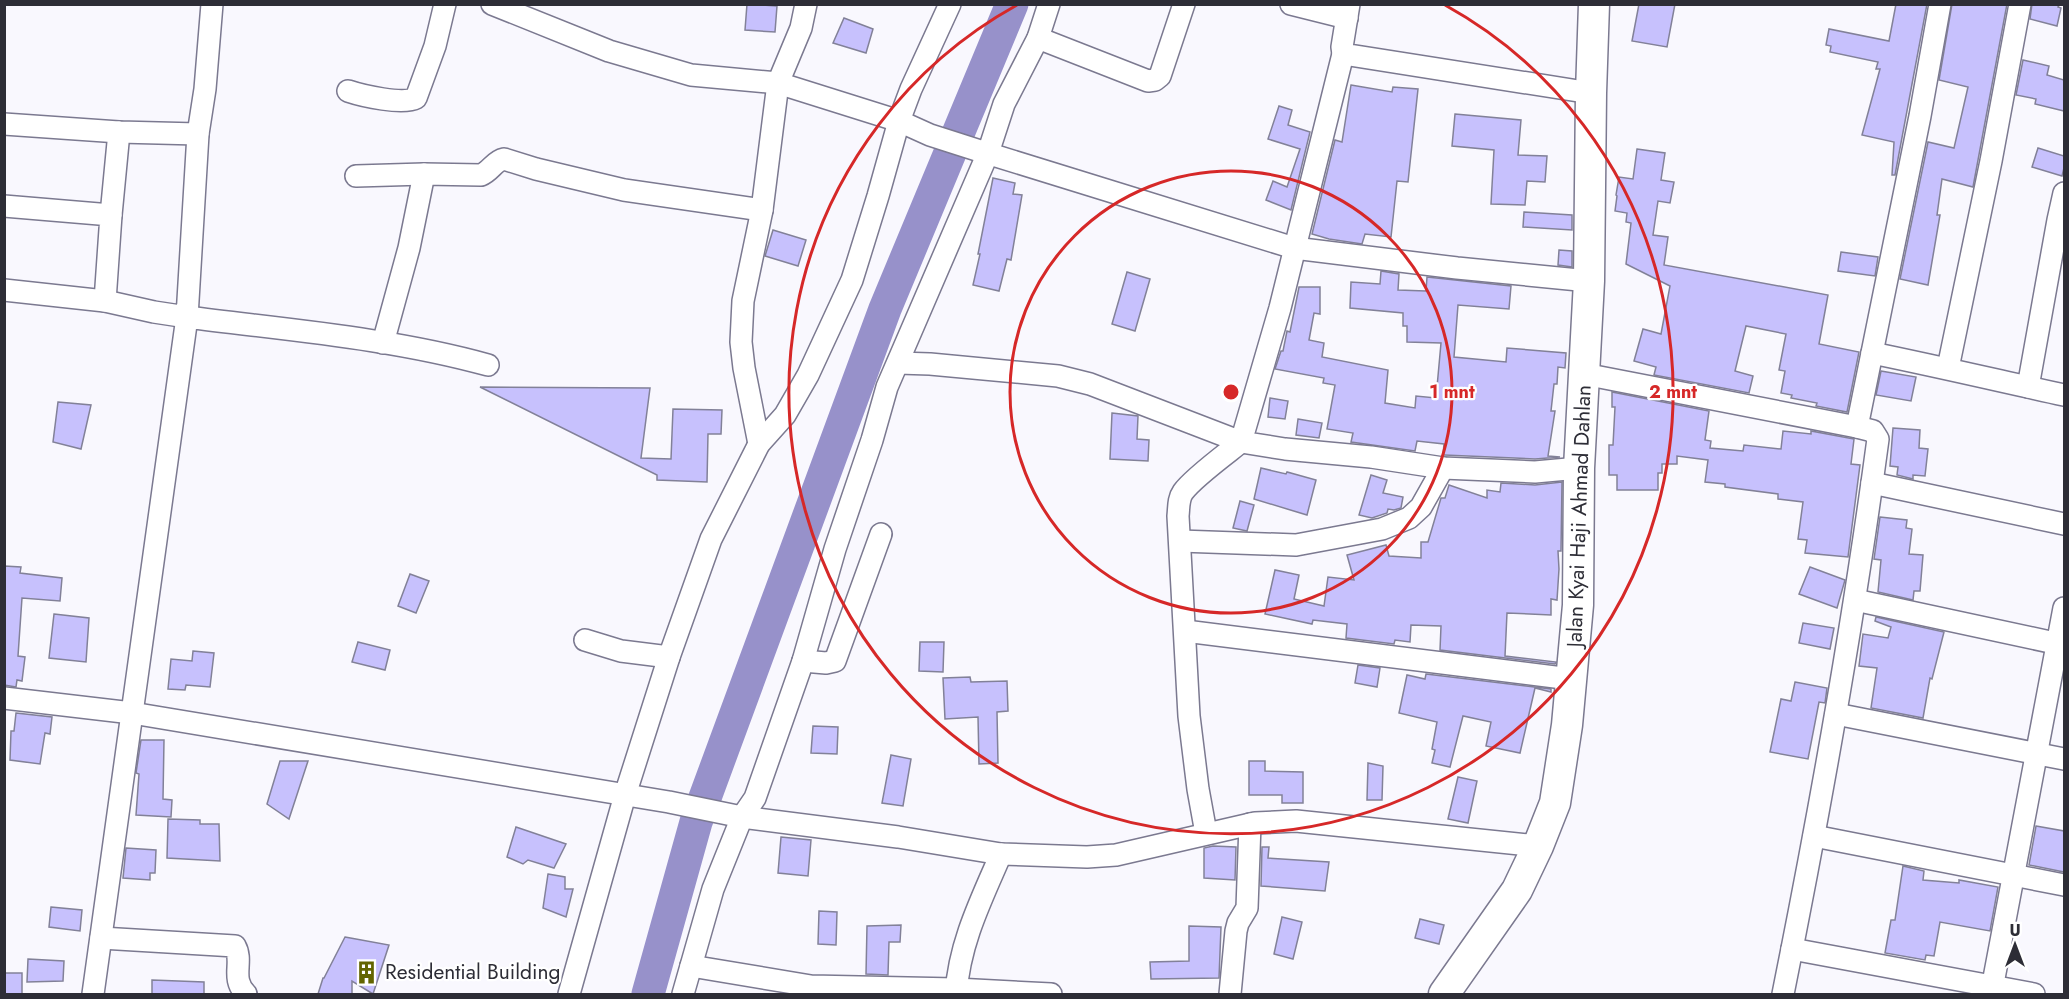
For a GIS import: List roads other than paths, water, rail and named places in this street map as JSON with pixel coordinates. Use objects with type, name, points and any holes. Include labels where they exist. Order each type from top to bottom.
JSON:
[{"type":"street","points":[[93,994],[187,317],[198,134],[205,89],[212,4]]},
{"type":"street","points":[[348,91],[409,101],[416,98],[435,46],[445,4]]},
{"type":"street","points":[[492,4],[609,51],[691,75],[778,84],[898,121],[930,135],[1294,248],[1589,281]]},
{"type":"street","points":[[759,444],[744,368],[741,316],[762,210],[778,84],[801,28],[806,4]]},
{"type":"street","points":[[569,994],[625,795],[669,657],[711,539],[759,444],[785,415],[808,375],[852,280],[898,121],[950,4]]},
{"type":"street","points":[[683,994],[736,815],[755,798],[803,661],[835,549],[872,440],[887,387],[1004,104],[1038,38],[1050,4]]},
{"type":"street","points":[[1038,38],[1148,81],[1155,80],[1160,76],[1184,4]]},
{"type":"street","points":[[1206,833],[1198,789],[1190,716],[1178,516],[1182,493],[1241,442],[1280,308],[1343,54],[1342,47],[1348,11],[1291,4]]},
{"type":"street","name":"Jalan Kyai Haji Ahmad Dahlan","points":[[1444,994],[1517,890],[1538,846],[1555,803],[1567,725],[1578,604],[1579,468],[1589,281],[1594,4]]},
{"type":"street","points":[[1857,427],[1920,116],[1940,4]]},
{"type":"street","points":[[1948,368],[1991,161],[2020,4]]},
{"type":"street","points":[[1343,54],[1591,93]]},
{"type":"street","points":[[4,124],[119,132],[198,134]]},
{"type":"street","points":[[105,301],[119,132]]},
{"type":"street","points":[[356,176],[481,175],[488,172],[499,160],[504,159],[624,190],[762,210]]},
{"type":"street","points":[[383,343],[409,248],[424,174]]},
{"type":"street","points":[[2028,387],[2061,221],[2064,193]]},
{"type":"street","points":[[4,206],[111,215]]},
{"type":"street","points":[[4,290],[105,301],[187,317],[383,343],[447,354],[488,365]]},
{"type":"street","points":[[1872,354],[2064,394]]},
{"type":"street","points":[[898,363],[1058,376],[1090,384],[1241,442],[1286,449],[1371,457],[1443,468],[1534,472],[1579,468]]},
{"type":"street","points":[[1584,374],[1857,427],[1873,431],[1878,439],[1836,714],[1783,994]]},
{"type":"street","points":[[1180,541],[1296,545],[1382,529],[1409,518],[1420,507],[1443,468]]},
{"type":"street","points":[[1872,483],[2064,524]]},
{"type":"street","points":[[803,661],[826,663],[835,661],[880,534]]},
{"type":"street","points":[[1855,600],[2061,644]]},
{"type":"street","points":[[1992,990],[2037,753],[2061,644],[2064,608]]},
{"type":"street","points":[[1185,631],[1571,679]]},
{"type":"street","points":[[585,640],[621,651],[669,657]]},
{"type":"street","points":[[4,698],[132,713],[736,815],[898,837],[1001,854],[1087,857],[1116,855],[1250,824],[1296,821],[1538,846]]},
{"type":"street","points":[[1836,714],[2064,759]]},
{"type":"street","points":[[1230,994],[1236,931],[1247,908],[1250,824]]},
{"type":"street","points":[[1814,836],[2064,885]]},
{"type":"street","points":[[956,992],[962,951],[971,923],[1001,854]]},
{"type":"street","points":[[101,938],[235,946],[238,952],[238,982],[246,994]]},
{"type":"street","points":[[1792,949],[1992,990],[2034,994]]},
{"type":"street","points":[[691,966],[810,990],[1050,994]]},
{"type":"waterway","points":[[648,994],[696,822],[885,309],[1012,4]]},
{"type":"place","name":"Residential Building","points":[[367,972]]}]
